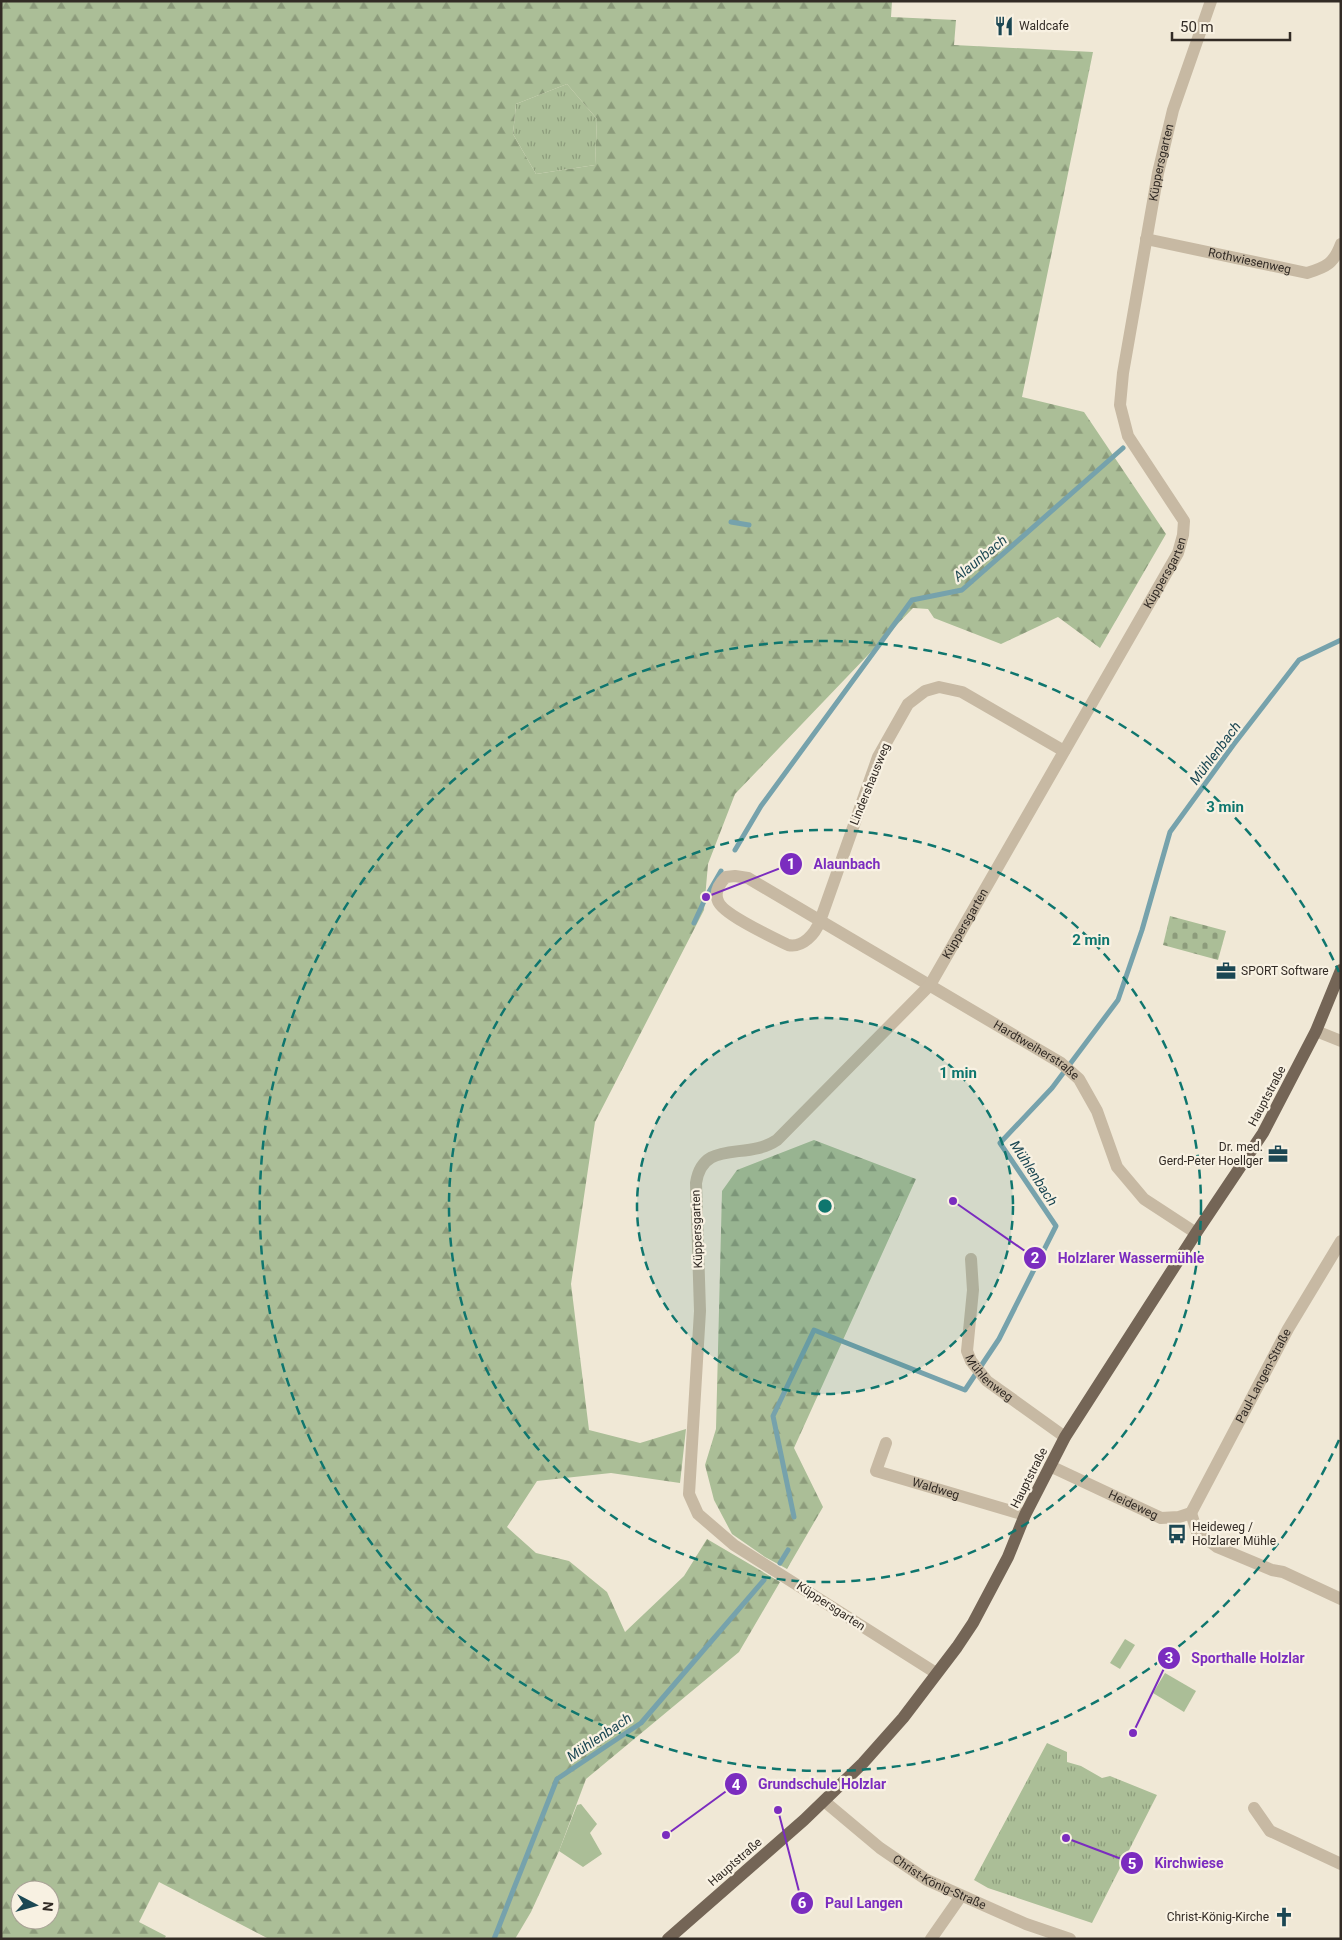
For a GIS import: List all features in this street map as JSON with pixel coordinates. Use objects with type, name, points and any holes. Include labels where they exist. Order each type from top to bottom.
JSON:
[{"type":"main road","name":"Hauptstraße","points":[[668,1939],[824,1801],[863,1763],[903,1718],[973,1623],[1008,1557],[1025,1515],[1066,1437],[1263,1132],[1316,1031],[1341,970]]},
{"type":"street","name":"Küppersgarten","points":[[936,1674],[734,1545],[698,1514],[689,1494],[700,1311],[696,1183],[700,1167],[713,1155],[756,1150],[768,1147],[777,1140],[930,985],[1170,570],[1178,553],[1183,535],[1184,521],[1128,436],[1120,405],[1123,373],[1158,173],[1173,110],[1211,1]]},
{"type":"street","name":"Rothwiesenweg","points":[[1146,239],[1307,273],[1324,268],[1336,256],[1341,244]]},
{"type":"street","name":"Lindershausweg","points":[[820,921],[878,756],[908,704],[925,691],[939,687],[962,692],[1064,751]]},
{"type":"street","name":"Hardtweiherstraße","points":[[820,921],[816,931],[805,941],[797,946],[788,945],[725,911],[717,900],[717,891],[720,883],[726,877],[748,878],[1061,1063],[1079,1079],[1097,1110],[1117,1167],[1144,1199],[1196,1233]]},
{"type":"street","points":[[1316,1031],[1341,1041]]},
{"type":"street","name":"Paul-Langen-Straße","points":[[1191,1513],[1288,1329],[1341,1241]]},
{"type":"street","name":"Mühlenweg","points":[[971,1259],[973,1290],[967,1351],[971,1361],[987,1380],[1066,1437]]},
{"type":"street","name":"Waldweg","points":[[886,1443],[876,1471],[1025,1515]]},
{"type":"street","name":"Heideweg","points":[[1050,1466],[1161,1518],[1179,1518],[1191,1513]]},
{"type":"street","points":[[1191,1513],[1197,1532],[1217,1547],[1272,1570],[1283,1572],[1341,1599]]},
{"type":"street","name":"Christ-König-Straße","points":[[824,1801],[880,1848],[927,1880],[1026,1924],[1070,1939]]},
{"type":"street","points":[[1254,1808],[1270,1831],[1341,1864]]},
{"type":"street","points":[[931,1939],[961,1896]]},
{"type":"green space","points":[[1,1],[892,1],[891,17],[956,20],[954,45],[1093,52],[1022,397],[1084,412],[1166,534],[1100,648],[1058,617],[1001,644],[934,618],[928,609],[913,608],[735,794],[708,864],[704,910],[595,1122],[571,1284],[589,1430],[640,1443],[686,1429],[680,1483],[611,1473],[537,1481],[507,1527],[536,1553],[569,1561],[607,1592],[625,1632],[684,1576],[707,1539],[780,1582],[739,1652],[586,1779],[559,1851],[531,1912],[515,1939],[269,1939],[159,1882],[139,1922],[166,1936],[164,1939],[1,1939]],"holes":[[[567,84],[597,119],[595,165],[536,174],[513,134],[516,104]]]},
{"type":"green space","points":[[567,84],[597,119],[595,165],[536,174],[513,134],[516,104]]},
{"type":"green space","points":[[1170,916],[1226,931],[1218,960],[1163,945]]},
{"type":"green space","points":[[814,1140],[916,1179],[794,1448],[823,1507],[787,1569],[765,1557],[732,1534],[714,1500],[705,1465],[716,1429],[722,1191],[737,1170]]},
{"type":"green space","points":[[1125,1639],[1135,1645],[1120,1669],[1110,1663]]},
{"type":"green space","points":[[1165,1673],[1196,1691],[1184,1712],[1153,1693]]},
{"type":"green space","points":[[1047,1743],[1067,1752],[1067,1762],[1081,1766],[1102,1778],[1110,1776],[1157,1795],[1092,1923],[988,1888],[974,1880]]},
{"type":"green space","points":[[581,1804],[597,1824],[590,1833],[602,1854],[583,1867],[559,1851],[577,1805]]},
{"type":"waterway","name":"Alaunbach","points":[[735,850],[761,806],[912,600],[962,590],[1123,448]]},
{"type":"waterway","points":[[731,522],[749,525]]},
{"type":"waterway","name":"Mühlenbach","points":[[794,1517],[773,1416],[814,1330],[965,1390],[999,1339],[1056,1226],[1000,1143],[1052,1088],[1118,1000],[1142,930],[1170,832],[1234,744],[1299,660],[1341,640]]},
{"type":"waterway","name":"Alaunbach","points":[[694,923],[721,871]]},
{"type":"waterway","name":"Mühlenbach","points":[[780,1563],[788,1550]]},
{"type":"waterway","name":"Mühlenbach","points":[[494,1939],[557,1779],[641,1723],[764,1580]]},
{"type":"place","name":"Waldcafe","points":[[1004,26]]},
{"type":"place","name":"Alaunbach","points":[[706,897]]},
{"type":"place","name":"SPORT Software","points":[[1226,971]]},
{"type":"place","name":"Dr. med. Gerd-Peter Hoellger","points":[[1278,1154]]},
{"type":"place","name":"Holzlarer Wassermühle","points":[[953,1201]]},
{"type":"place","name":"Heideweg / Holzlarer Mühle","points":[[1177,1534]]},
{"type":"place","name":"Sporthalle Holzlar","points":[[1133,1733]]},
{"type":"place","name":"Paul Langen","points":[[778,1810]]},
{"type":"place","name":"Grundschule Holzlar","points":[[666,1835]]},
{"type":"place","name":"Kirchwiese","points":[[1066,1838]]},
{"type":"place","name":"Christ-König-Kirche","points":[[1284,1917]]}]
